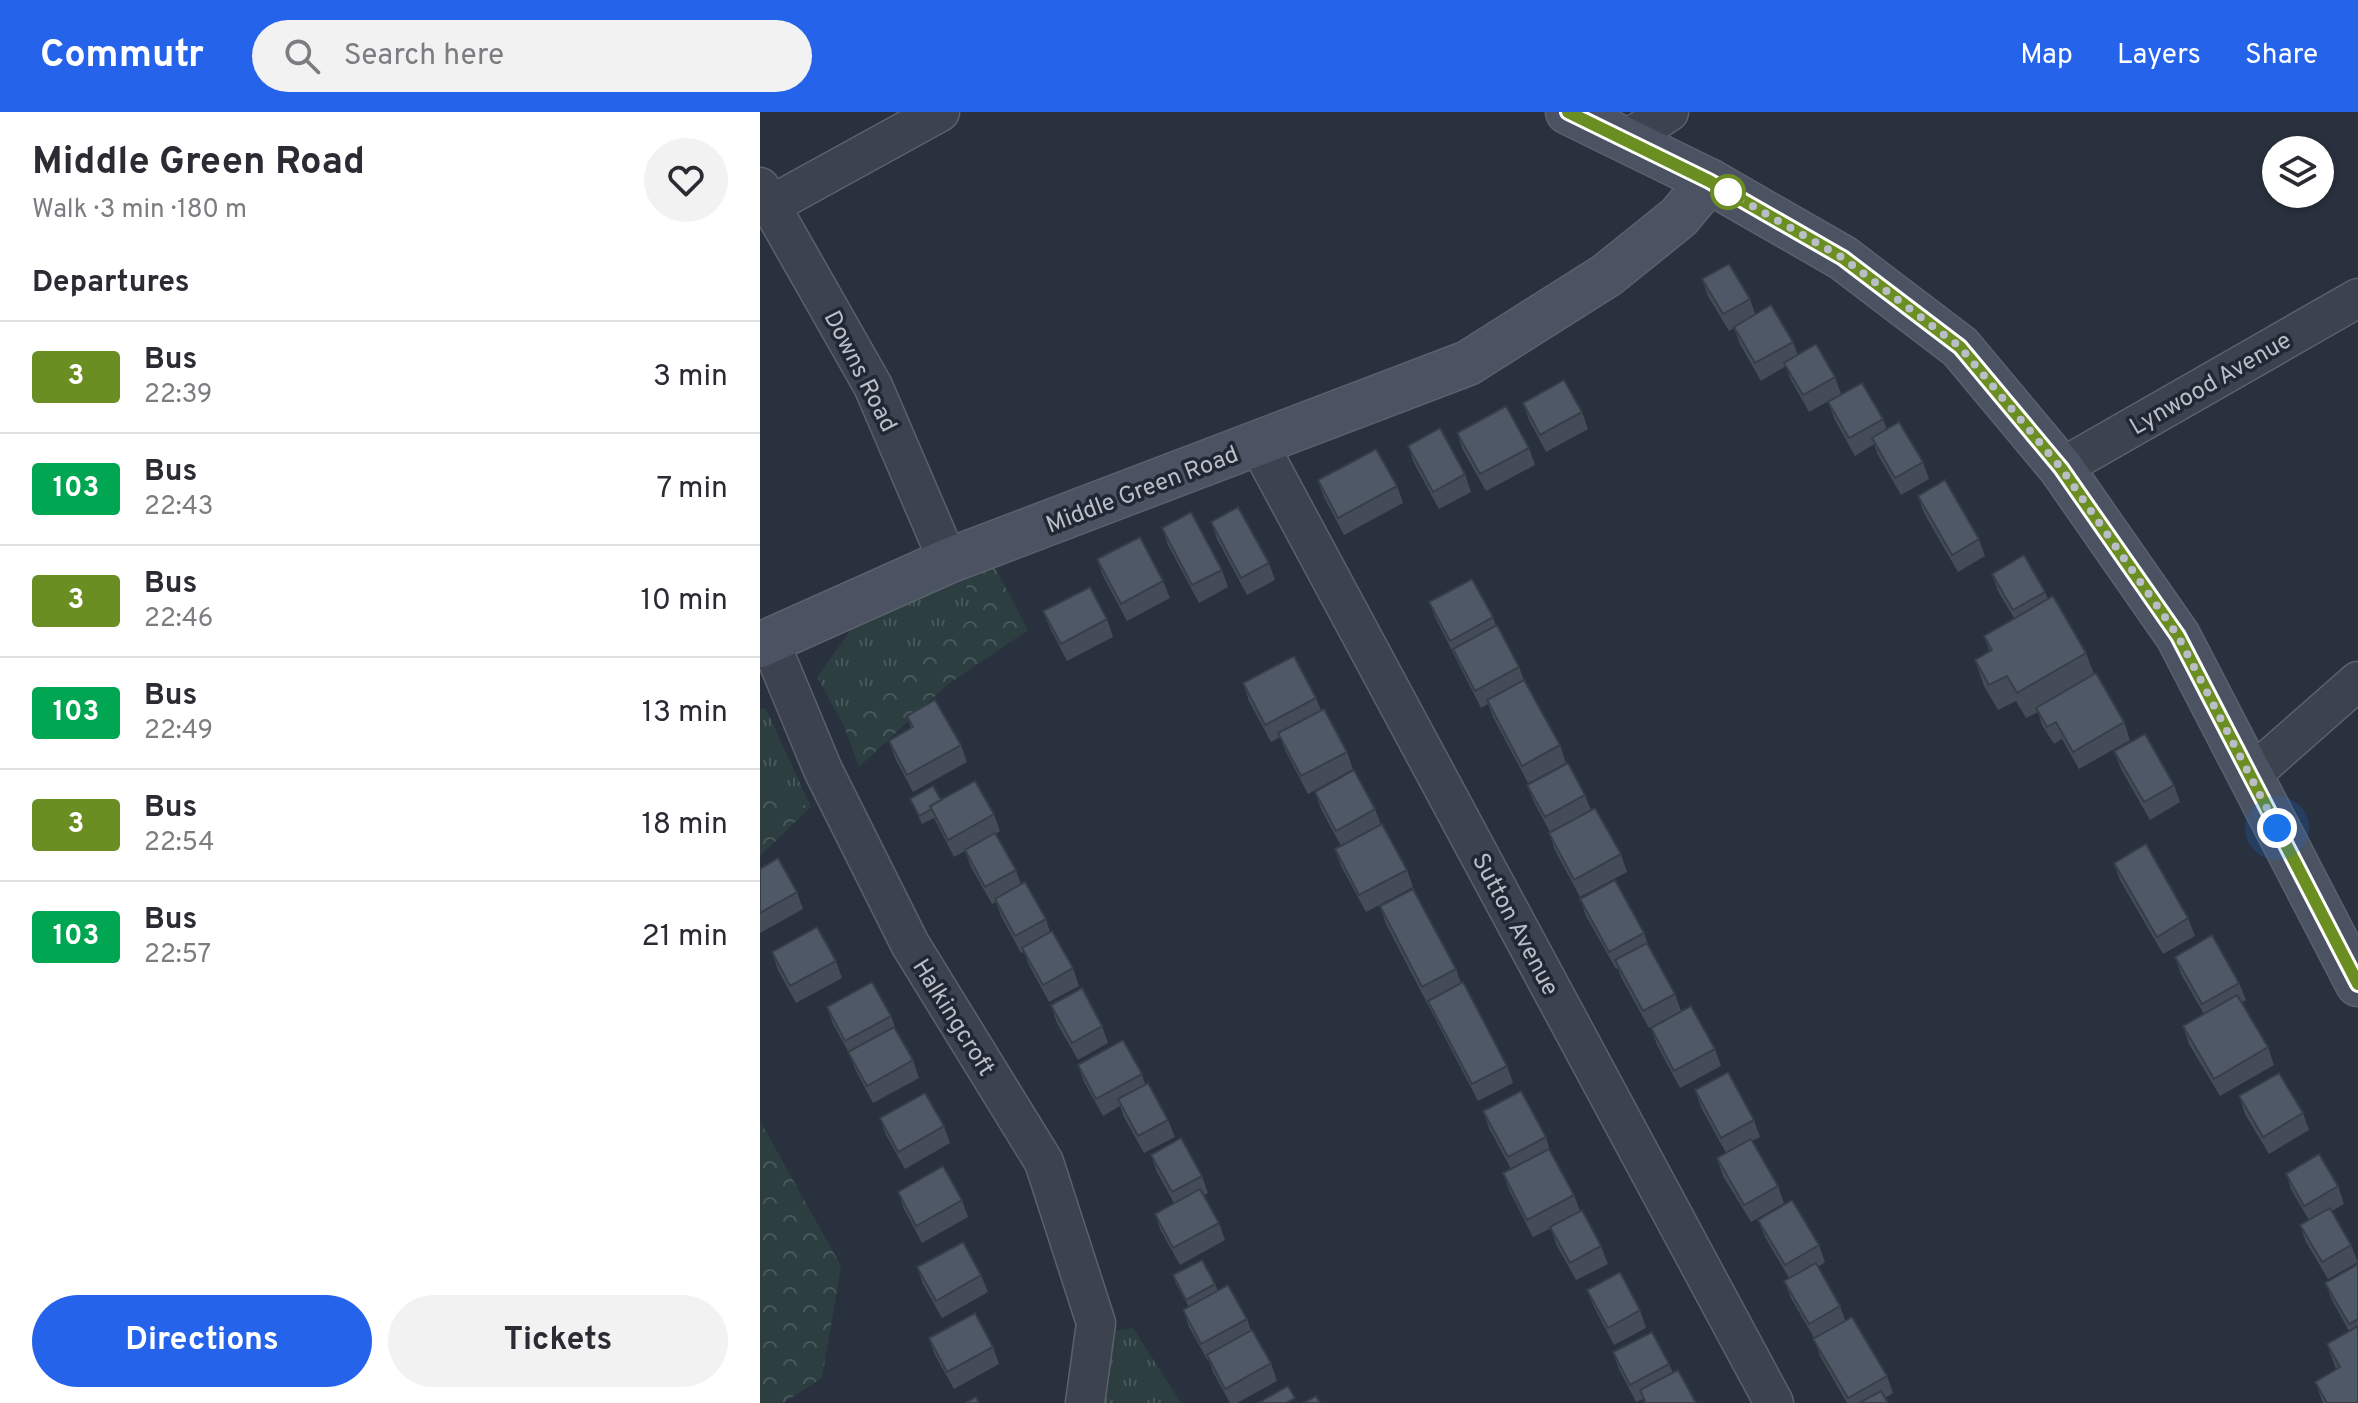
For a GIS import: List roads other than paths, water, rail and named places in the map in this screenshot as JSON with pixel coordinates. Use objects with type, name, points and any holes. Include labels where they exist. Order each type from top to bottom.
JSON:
[{"type":"street","points":[[765,196],[940,112]]},
{"type":"street","points":[[1568,112],[1709,181],[1843,258],[1960,347],[2061,468],[2178,636],[2358,984]]},
{"type":"street","points":[[1628,139],[1669,112]]},
{"type":"street","name":"Middle Green Road","points":[[764,642],[948,561],[1468,363],[1607,275],[1679,217],[1709,181]]},
{"type":"street","name":"Downs Road","points":[[765,196],[873,386],[948,561]]},
{"type":"street","name":"Lynwood Avenue","points":[[2061,468],[2358,298]]},
{"type":"street","name":"Sutton Avenue","points":[[1259,445],[1774,1403]]},
{"type":"street","name":"Halkingcroft","points":[[764,642],[823,770],[910,944],[1044,1162],[1096,1323],[1085,1403]]},
{"type":"street","points":[[2250,776],[2358,681]]}]
